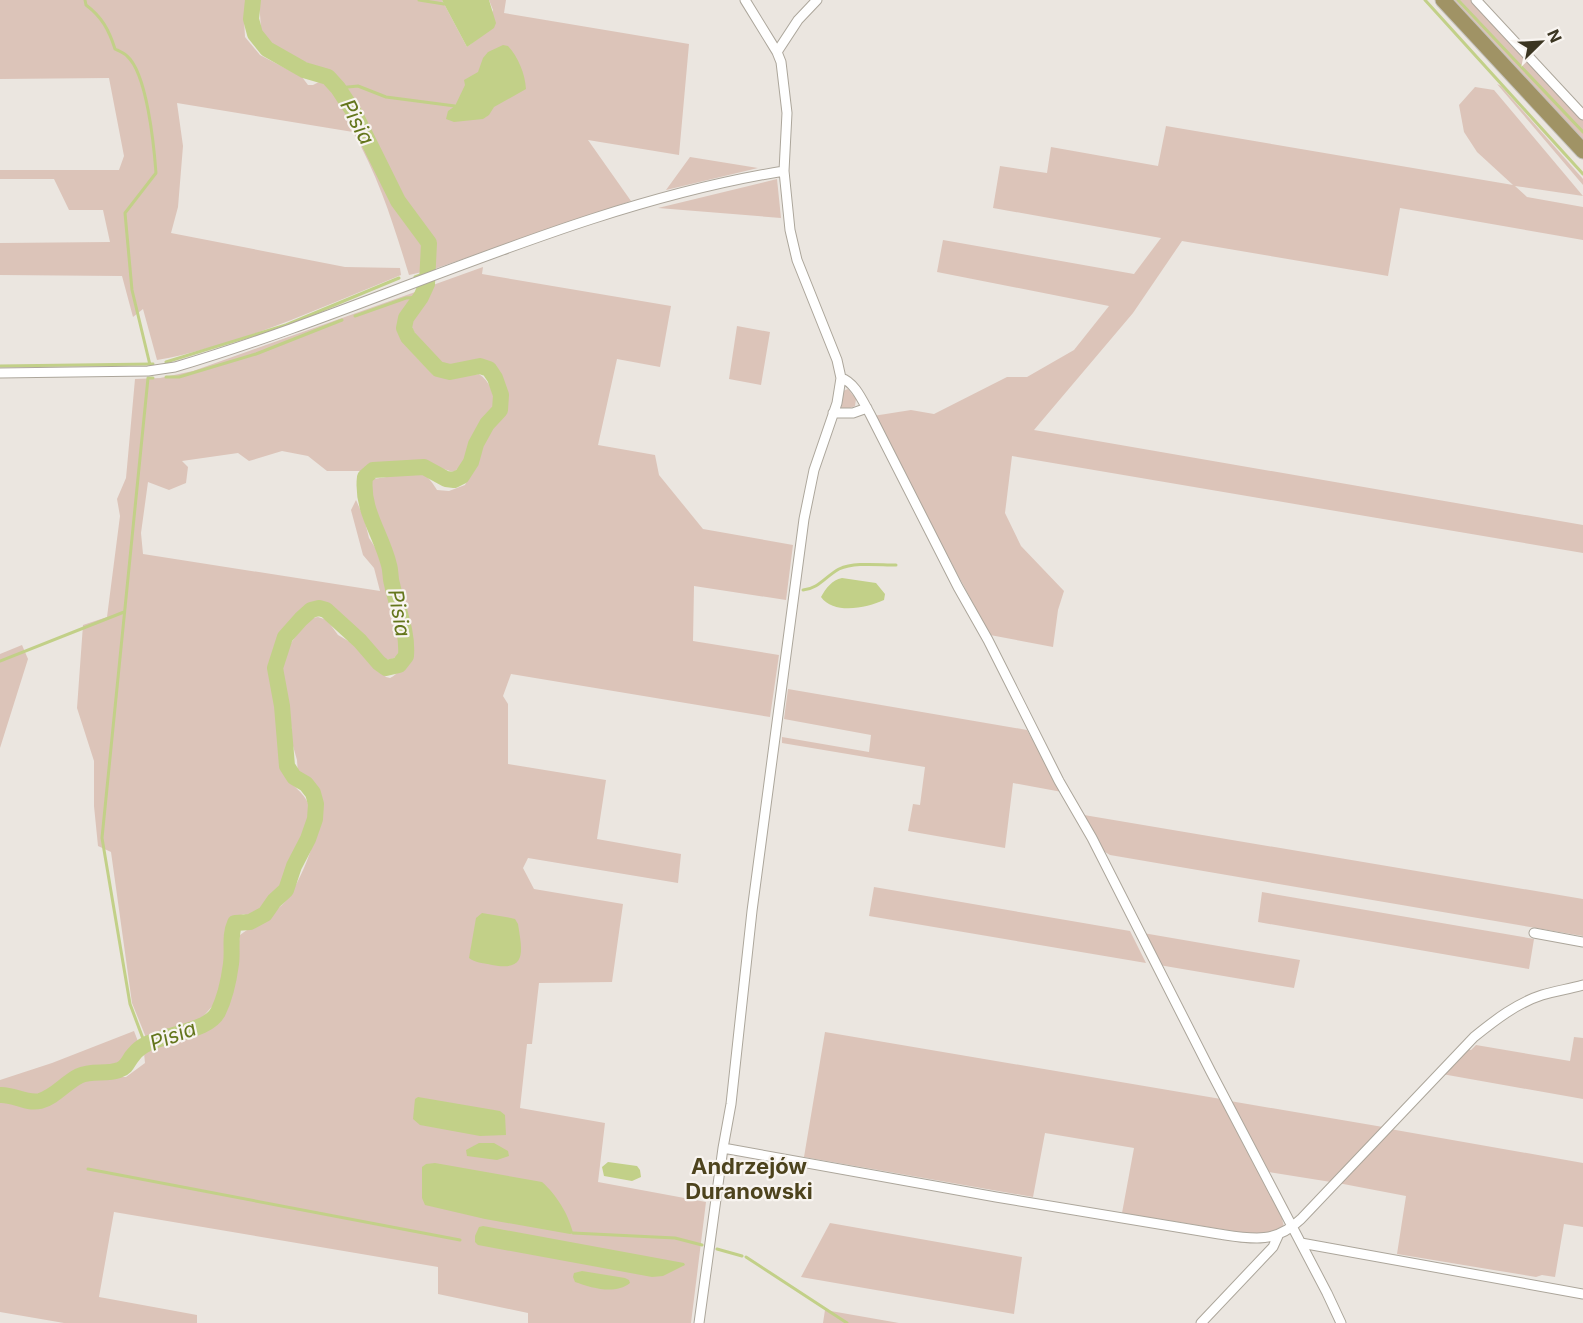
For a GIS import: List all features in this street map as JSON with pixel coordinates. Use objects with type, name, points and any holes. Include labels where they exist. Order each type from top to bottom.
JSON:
[{"type":"main road","points":[[1443,0],[1583,151]]},
{"type":"street","points":[[699,1323],[731,1104],[754,902],[804,519],[814,470],[833,413],[841,378],[837,360],[795,253],[787,214],[784,171],[786,91],[777,52],[745,0]]},
{"type":"street","points":[[777,52],[798,20],[817,0]]},
{"type":"street","points":[[1476,0],[1583,115]]},
{"type":"street","points":[[0,373],[126,372],[175,367],[226,351],[624,209],[784,171]]},
{"type":"street","points":[[841,378],[846,379],[854,388],[867,408],[1059,781],[1092,838],[1152,959],[1341,1323]]},
{"type":"street","points":[[833,413],[853,413],[867,408]]},
{"type":"street","points":[[1534,933],[1583,942]]},
{"type":"street","points":[[723,1148],[1219,1234],[1256,1239],[1278,1236],[1293,1227],[1474,1037],[1524,1003],[1542,995],[1583,985]]},
{"type":"street","points":[[1201,1323],[1273,1247],[1278,1236]]},
{"type":"street","points":[[1301,1243],[1583,1294]]},
{"type":"shaded area","points":[[0,0],[248,0],[244,18],[245,37],[260,55],[302,77],[308,85],[321,81],[331,88],[350,115],[380,173],[391,200],[426,249],[424,255],[426,263],[422,272],[409,275],[378,184],[353,132],[177,103],[183,146],[178,207],[171,233],[345,267],[400,268],[401,275],[250,335],[157,360],[143,309],[133,317],[122,276],[0,275],[0,243],[110,242],[103,210],[69,210],[54,179],[0,179],[0,170],[119,170],[124,156],[109,78],[0,79]]},
{"type":"shaded area","points":[[259,0],[442,0],[467,47],[484,34],[493,10],[489,0],[506,0],[504,13],[689,44],[679,155],[588,140],[631,201],[434,269],[431,238],[425,233],[402,199],[374,140],[337,77],[290,56],[266,42],[261,29]]},
{"type":"shaded area","points":[[442,0],[489,0],[496,23],[494,28],[467,47]]},
{"type":"shaded area","points":[[1454,0],[1473,0],[1583,119],[1583,140]]},
{"type":"shaded area","points":[[503,45],[512,50],[518,60],[523,71],[526,89],[494,107],[483,119],[454,122],[446,119],[448,111],[455,106],[465,85],[464,80],[478,72],[488,52]]},
{"type":"shaded area","points":[[1497,84],[1583,179],[1583,185]]},
{"type":"shaded area","points":[[1475,87],[1494,90],[1583,196],[1515,186],[1527,197],[1583,207],[1583,240],[1400,208],[1388,276],[1182,241],[1133,313],[1034,430],[1583,525],[1583,553],[1012,456],[1005,513],[1021,546],[1064,591],[1058,610],[1053,647],[990,635],[873,416],[911,410],[934,414],[1007,377],[1027,377],[1074,350],[1109,306],[937,272],[943,240],[1134,274],[1161,238],[993,208],[1000,166],[1047,173],[1051,147],[1158,166],[1166,126],[1513,185],[1477,152],[1464,132],[1459,105]]},
{"type":"shaded area","points":[[690,157],[758,168],[666,190]]},
{"type":"shaded area","points":[[777,179],[781,218],[658,208]]},
{"type":"shaded area","points":[[483,267],[482,274],[671,306],[660,367],[617,359],[598,445],[655,455],[659,475],[703,529],[793,545],[786,600],[694,586],[693,641],[779,655],[770,717],[511,674],[503,696],[508,704],[508,764],[606,780],[597,839],[681,854],[678,883],[528,858],[523,868],[534,889],[623,904],[612,982],[539,983],[532,1044],[527,1044],[520,1108],[605,1123],[598,1182],[706,1202],[691,1323],[528,1323],[528,1313],[438,1294],[438,1267],[114,1212],[99,1297],[197,1315],[197,1323],[64,1323],[0,1312],[0,1102],[32,1106],[46,1104],[63,1095],[85,1077],[126,1077],[145,1063],[144,1053],[147,1048],[181,1039],[206,1029],[224,1015],[231,996],[240,935],[277,909],[289,896],[304,868],[319,818],[320,804],[317,790],[310,782],[298,775],[297,760],[291,739],[292,729],[279,668],[283,654],[304,625],[312,618],[318,617],[327,620],[338,635],[357,646],[386,677],[390,678],[395,675],[414,654],[410,643],[408,619],[385,537],[370,501],[368,485],[373,479],[421,474],[425,475],[437,490],[449,491],[465,485],[484,441],[503,416],[505,400],[499,373],[493,366],[485,363],[457,367],[440,365],[422,346],[410,321],[431,293],[433,285]]},
{"type":"shaded area","points":[[418,291],[402,318],[400,328],[405,344],[433,375],[451,378],[479,374],[490,387],[493,395],[495,405],[482,422],[466,459],[458,469],[453,472],[422,462],[373,463],[363,471],[327,471],[308,456],[282,451],[249,461],[238,453],[182,461],[188,467],[186,483],[169,490],[148,482],[141,533],[143,554],[380,591],[374,568],[363,555],[351,510],[356,500],[369,538],[384,567],[402,645],[399,655],[393,659],[382,658],[342,617],[313,602],[289,623],[274,654],[271,675],[279,756],[288,780],[308,803],[309,823],[290,858],[276,897],[252,918],[244,914],[232,918],[227,928],[228,941],[216,1002],[200,1020],[147,1040],[132,1003],[111,852],[98,846],[94,806],[94,761],[77,708],[83,625],[107,617],[120,516],[117,499],[126,478],[135,379],[160,378],[193,371]]},
{"type":"shaded area","points":[[737,326],[770,332],[761,385],[729,379]]},
{"type":"shaded area","points":[[848,389],[856,399],[855,406],[841,409],[843,391]]},
{"type":"shaded area","points":[[842,578],[876,583],[885,594],[884,600],[851,608],[842,608],[827,603],[821,597],[832,583]]},
{"type":"shaded area","points":[[22,645],[28,659],[0,748],[0,654]]},
{"type":"shaded area","points":[[788,689],[1027,730],[1062,792],[1013,783],[1005,848],[908,831],[913,804],[920,805],[925,767],[782,743],[782,737],[869,752],[871,735],[784,719]]},
{"type":"shaded area","points":[[1084,815],[1583,899],[1583,936],[1110,855],[1100,849]]},
{"type":"shaded area","points":[[874,887],[1130,931],[1146,963],[869,916]]},
{"type":"shaded area","points":[[1262,892],[1534,939],[1529,969],[1258,922]]},
{"type":"shaded area","points":[[482,913],[515,919],[521,942],[520,957],[517,962],[504,966],[492,965],[469,958],[476,918]]},
{"type":"shaded area","points":[[1143,933],[1300,960],[1294,988],[1159,965]]},
{"type":"shaded area","points":[[134,1031],[139,1044],[126,1061],[118,1067],[90,1068],[78,1072],[50,1090],[30,1098],[19,1096],[6,1089],[0,1090],[0,1080],[52,1063]]},
{"type":"shaded area","points":[[825,1032],[1221,1099],[1280,1210],[1284,1227],[1273,1234],[1258,1235],[1122,1213],[1134,1148],[1045,1133],[1033,1197],[804,1157]]},
{"type":"shaded area","points":[[1574,1037],[1583,1038],[1583,1099],[1442,1074],[1468,1049],[1471,1050],[1476,1045],[1570,1061]]},
{"type":"shaded area","points":[[418,1097],[500,1111],[505,1115],[506,1135],[480,1136],[420,1125],[413,1119],[415,1099]]},
{"type":"shaded area","points":[[1230,1101],[1383,1127],[1331,1182],[1269,1172]]},
{"type":"shaded area","points":[[1390,1129],[1583,1163],[1583,1227],[1564,1224],[1555,1277],[1542,1275],[1536,1277],[1397,1254],[1406,1196],[1338,1183]]},
{"type":"shaded area","points":[[479,1143],[494,1143],[508,1151],[509,1156],[497,1160],[467,1156],[466,1150]]},
{"type":"shaded area","points":[[608,1162],[637,1166],[641,1177],[632,1181],[604,1176],[602,1167]]},
{"type":"shaded area","points":[[435,1163],[542,1182],[561,1205],[573,1233],[485,1219],[425,1205],[422,1198],[422,1167]]},
{"type":"shaded area","points":[[830,1223],[1022,1257],[1014,1314],[801,1277]]},
{"type":"shaded area","points":[[479,1227],[685,1265],[663,1276],[652,1277],[478,1245],[475,1242],[475,1236]]},
{"type":"shaded area","points":[[582,1271],[625,1278],[630,1283],[610,1290],[575,1282],[574,1273]]},
{"type":"shaded area","points":[[825,1310],[899,1323],[823,1323]]},
{"type":"waterway","points":[[85,0],[86,5],[104,24],[115,49],[126,55],[134,65],[140,78],[148,111],[156,173],[125,213],[132,290],[150,365]]},
{"type":"waterway","name":"Pisia","points":[[0,1095],[40,1101],[79,1076],[122,1069],[132,1056],[146,1045],[197,1028],[218,1012],[228,982],[232,959],[232,933],[235,923],[250,922],[265,914],[286,890],[315,819],[316,804],[313,793],[306,784],[294,777],[287,766],[282,706],[275,668],[285,637],[311,610],[319,608],[326,610],[386,668],[399,665],[406,656],[404,628],[391,582],[390,567],[366,500],[365,477],[373,470],[424,467],[446,479],[454,480],[462,476],[471,462],[476,444],[487,424],[500,410],[501,395],[489,369],[480,366],[450,372],[438,369],[408,337],[404,328],[406,318],[427,284],[429,243],[398,201],[355,114],[338,88],[328,77],[304,70],[267,49],[255,34],[251,19],[253,0]]},
{"type":"waterway","points":[[419,0],[444,4]]},
{"type":"waterway","points":[[1425,0],[1583,174]]},
{"type":"waterway","points":[[1458,0],[1583,132]]},
{"type":"waterway","points":[[338,88],[358,86],[386,97],[455,106]]},
{"type":"waterway","points":[[415,277],[428,272]]},
{"type":"waterway","points":[[166,362],[286,325],[399,278]]},
{"type":"waterway","points":[[355,316],[406,298],[421,297]]},
{"type":"waterway","points":[[166,377],[179,377],[256,354],[342,320]]},
{"type":"waterway","points":[[0,366],[153,364]]},
{"type":"waterway","points":[[145,1044],[130,1004],[102,838],[148,378],[153,378]]},
{"type":"waterway","points":[[803,590],[822,582],[839,569],[852,565],[896,565]]},
{"type":"waterway","points":[[0,661],[124,612]]},
{"type":"waterway","points":[[88,1169],[460,1240]]},
{"type":"waterway","points":[[573,1233],[675,1238],[702,1245]]},
{"type":"waterway","points":[[717,1249],[742,1256]]},
{"type":"waterway","points":[[746,1257],[847,1323]]},
{"type":"district","name":"Andrzejów Duranowski","points":[[749,1178]]}]
